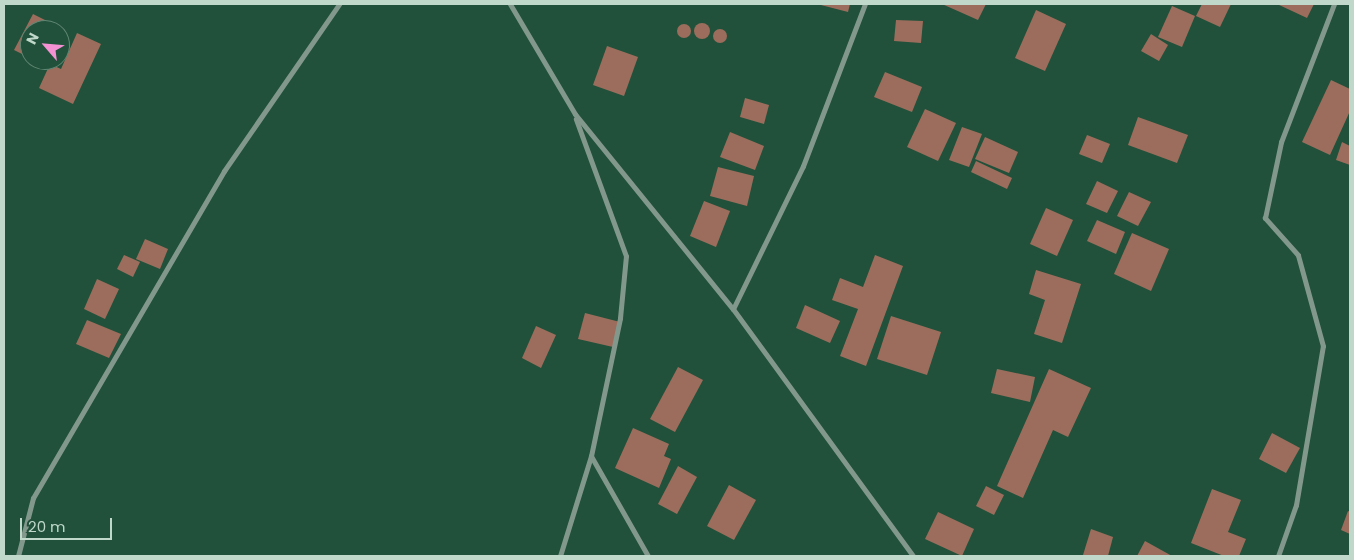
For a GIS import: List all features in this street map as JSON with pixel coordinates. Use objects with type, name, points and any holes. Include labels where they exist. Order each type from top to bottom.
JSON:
[{"type":"street","points":[[18,556],[38,489],[224,171],[339,4]]},
{"type":"street","points":[[510,4],[574,114],[733,309],[913,556]]},
{"type":"street","points":[[733,309],[803,166],[865,4]]},
{"type":"street","points":[[1278,556],[1296,505],[1323,346],[1298,256],[1265,218],[1281,142],[1334,4]]},
{"type":"street","points":[[560,556],[591,456],[620,318],[626,256],[574,114]]},
{"type":"street","points":[[591,456],[648,556]]},
{"type":"building","points":[[817,4],[850,4],[848,12]]},
{"type":"building","points":[[942,4],[986,4],[978,20]]},
{"type":"building","points":[[1202,4],[1231,4],[1220,27],[1196,16]]},
{"type":"building","points":[[1277,4],[1314,4],[1307,18]]},
{"type":"building","points":[[1172,6],[1195,16],[1182,47],[1158,37]]},
{"type":"building","points":[[1036,10],[1066,24],[1045,71],[1015,58]]},
{"type":"building","points":[[33,14],[45,20],[30,20]]},
{"type":"building","points":[[896,20],[923,21],[921,43],[894,41]]},
{"type":"building","points":[[702,23],[708,25],[710,31],[708,37],[702,39],[696,37],[694,31],[696,25]]},
{"type":"building","points":[[684,24],[689,26],[691,31],[689,36],[684,38],[679,36],[677,31],[679,26]]},
{"type":"building","points":[[720,29],[725,31],[727,36],[725,41],[720,43],[715,41],[713,36],[715,31]]},
{"type":"building","points":[[77,33],[101,44],[73,104],[39,88],[47,70],[70,70],[70,49]]},
{"type":"building","points":[[1151,34],[1168,45],[1159,61],[1141,51]]},
{"type":"building","points":[[20,39],[20,53],[14,50]]},
{"type":"building","points":[[607,46],[638,57],[624,96],[593,85]]},
{"type":"building","points":[[885,72],[922,87],[912,112],[874,97]]},
{"type":"building","points":[[1331,80],[1350,89],[1350,111],[1330,155],[1302,142]]},
{"type":"building","points":[[745,98],[769,105],[764,124],[740,117]]},
{"type":"building","points":[[925,109],[956,123],[938,161],[907,147]]},
{"type":"building","points":[[1138,117],[1188,135],[1177,163],[1128,145]]},
{"type":"building","points":[[962,127],[982,134],[969,167],[949,160]]},
{"type":"building","points":[[730,132],[764,146],[755,170],[720,157]]},
{"type":"building","points":[[1087,135],[1110,144],[1102,163],[1079,154]]},
{"type":"building","points":[[985,137],[1018,152],[1009,173],[975,159]]},
{"type":"building","points":[[1342,142],[1350,146],[1350,165],[1336,160]]},
{"type":"building","points":[[976,161],[1012,178],[1007,189],[971,172]]},
{"type":"building","points":[[718,167],[754,176],[747,206],[710,196]]},
{"type":"building","points":[[1097,181],[1118,191],[1107,213],[1086,204]]},
{"type":"building","points":[[1129,192],[1151,202],[1138,226],[1117,216]]},
{"type":"building","points":[[704,201],[730,211],[716,247],[690,236]]},
{"type":"building","points":[[1046,208],[1073,220],[1057,256],[1030,244]]},
{"type":"building","points":[[1097,220],[1125,232],[1116,254],[1087,241]]},
{"type":"building","points":[[1132,233],[1169,249],[1151,291],[1114,274]]},
{"type":"building","points":[[145,239],[168,249],[160,269],[136,259]]},
{"type":"building","points":[[124,255],[140,262],[133,277],[117,269]]},
{"type":"building","points":[[875,255],[903,266],[866,366],[840,356],[858,309],[832,300],[840,278],[863,287]]},
{"type":"building","points":[[1036,270],[1081,284],[1062,343],[1034,334],[1045,300],[1029,294]]},
{"type":"building","points":[[97,279],[119,289],[105,319],[84,309]]},
{"type":"building","points":[[805,305],[840,321],[830,343],[796,328]]},
{"type":"building","points":[[585,313],[620,322],[613,347],[578,339]]},
{"type":"building","points":[[891,316],[941,332],[927,375],[877,359]]},
{"type":"building","points":[[87,320],[121,334],[109,358],[76,344]]},
{"type":"building","points":[[536,326],[556,335],[541,368],[522,358]]},
{"type":"building","points":[[678,367],[703,380],[675,432],[650,419]]},
{"type":"building","points":[[997,369],[1035,377],[1030,402],[991,393]]},
{"type":"building","points":[[1049,369],[1091,388],[1068,437],[1053,430],[1023,498],[997,486]]},
{"type":"building","points":[[633,428],[669,444],[664,456],[671,459],[659,488],[615,468]]},
{"type":"building","points":[[1272,433],[1300,448],[1286,473],[1259,459]]},
{"type":"building","points":[[678,466],[697,477],[677,514],[658,504]]},
{"type":"building","points":[[729,485],[756,500],[734,540],[707,526]]},
{"type":"building","points":[[986,486],[1004,495],[994,515],[976,506]]},
{"type":"building","points":[[1212,489],[1241,500],[1228,532],[1246,539],[1239,556],[1224,556],[1191,543]]},
{"type":"building","points":[[1348,511],[1350,512],[1350,534],[1341,530]]},
{"type":"building","points":[[938,512],[974,529],[962,556],[925,539]]},
{"type":"building","points":[[1091,529],[1113,537],[1108,556],[1083,555]]},
{"type":"building","points":[[1145,541],[1172,556],[1137,556]]}]
